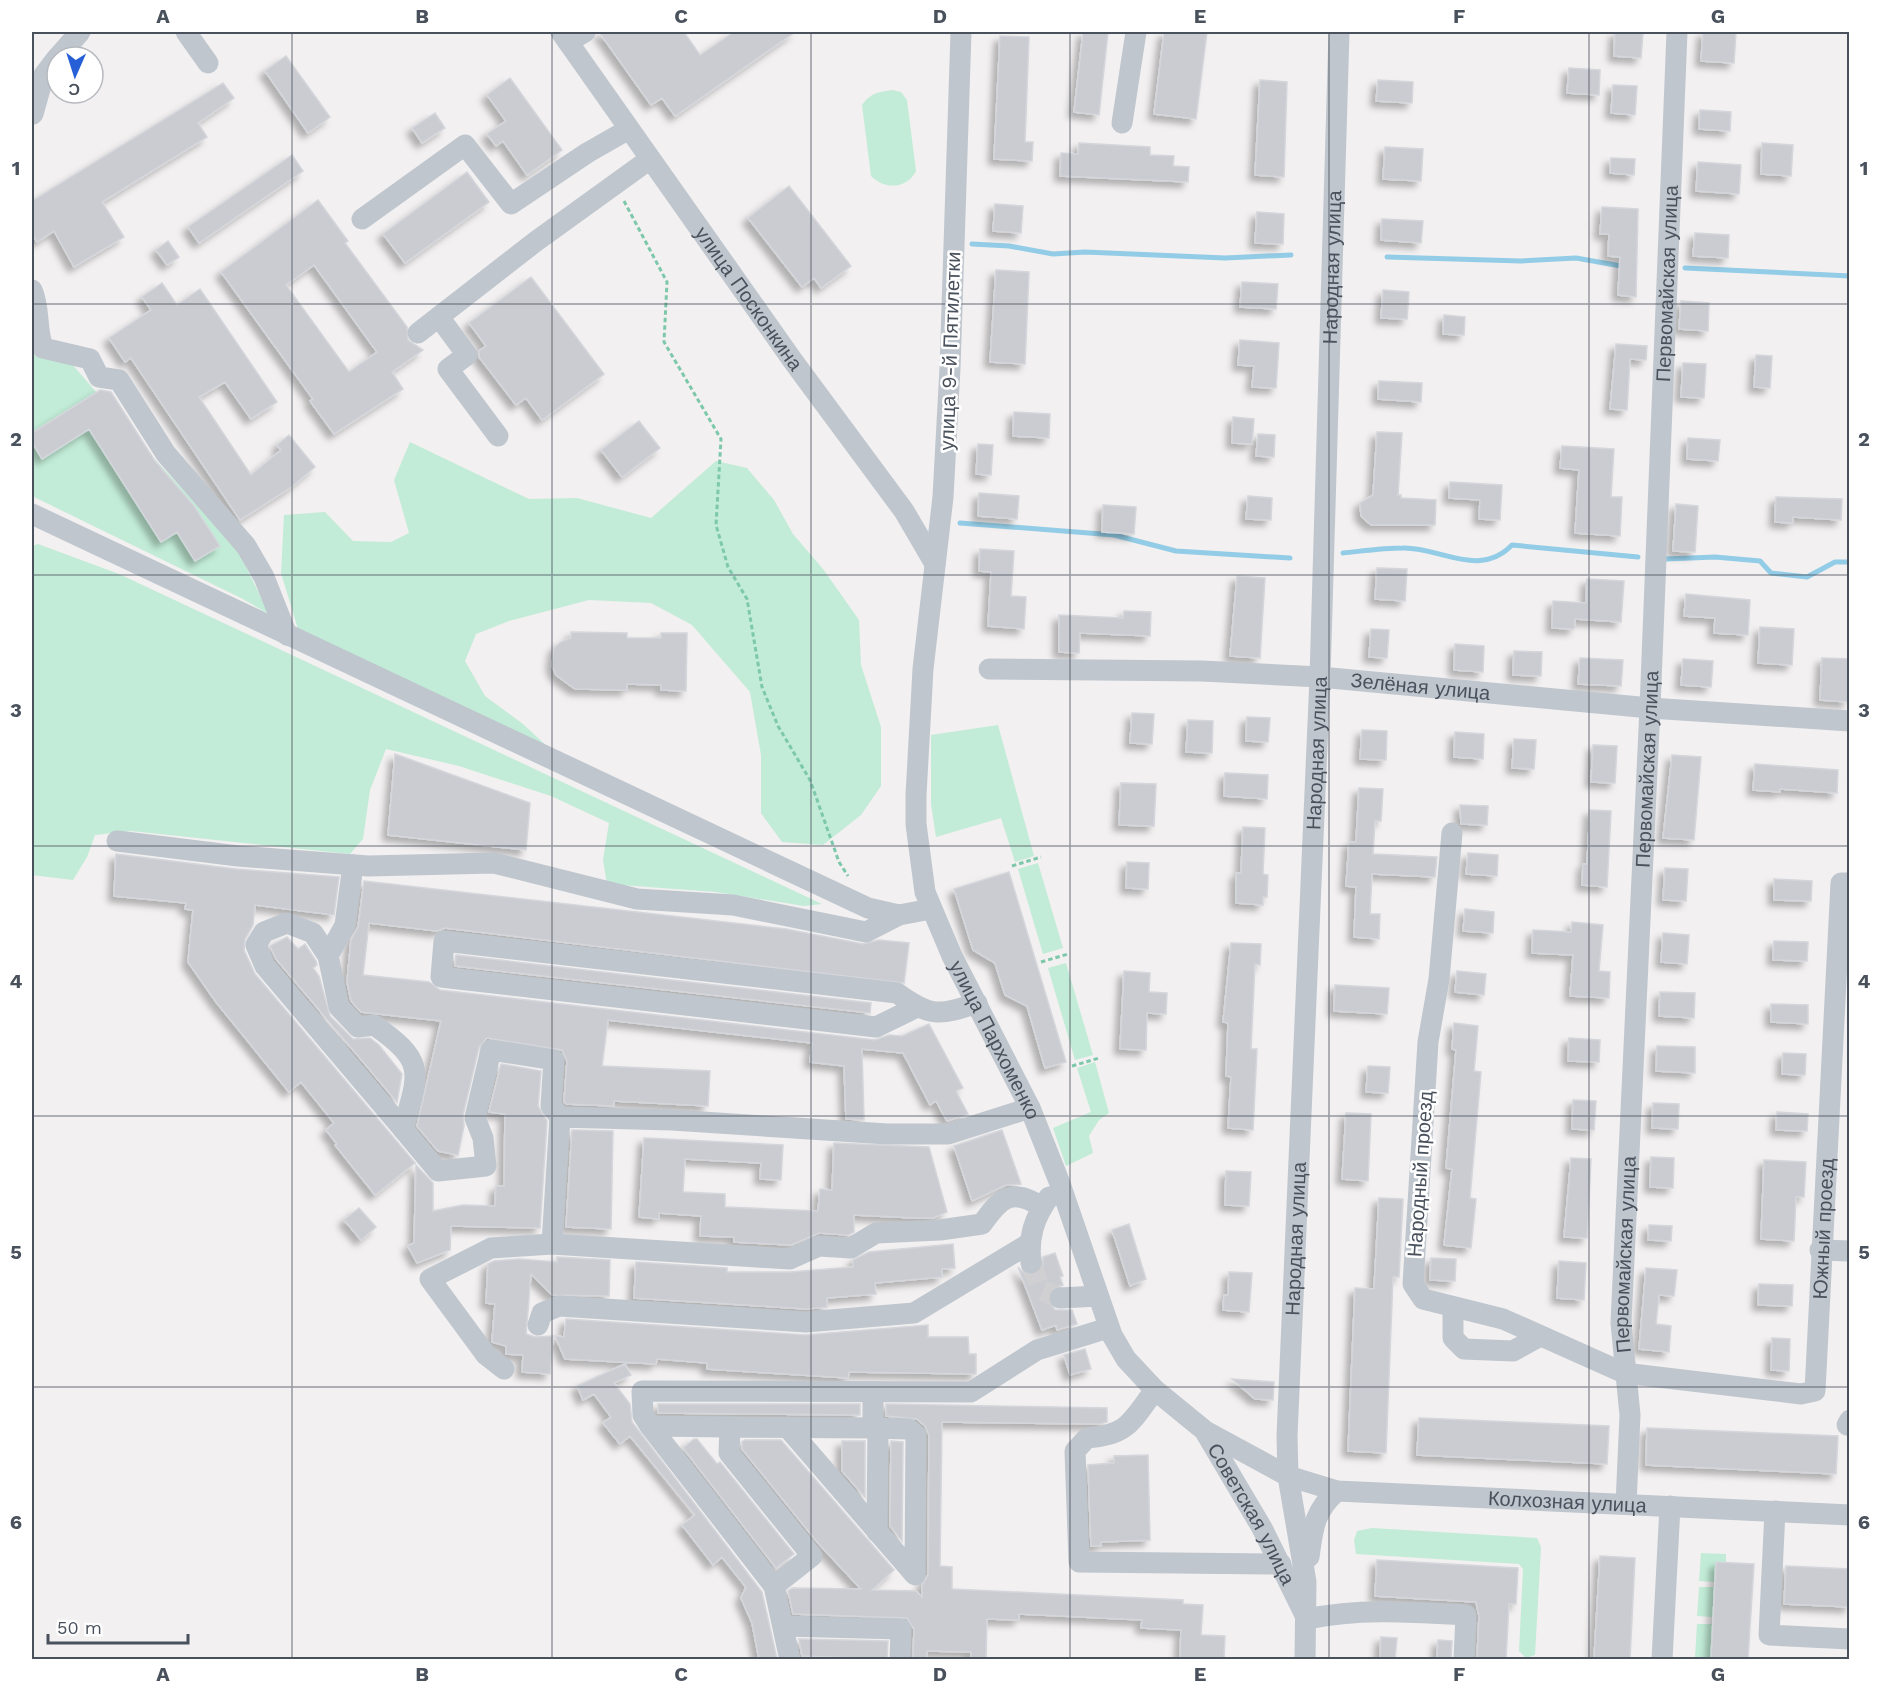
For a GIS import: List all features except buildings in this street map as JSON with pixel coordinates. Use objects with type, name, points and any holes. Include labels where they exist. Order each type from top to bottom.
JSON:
[{"type":"street","points":[[68,45],[80,32]]},
{"type":"street","points":[[186,32],[208,63]]},
{"type":"street","name":"улица 9-й Пятилетки","points":[[923,669],[943,497],[950,368],[961,32]]},
{"type":"street","points":[[1122,123],[1136,32]]},
{"type":"street","name":"Народная улица","points":[[1306,1582],[1288,1476],[1293,1280],[1320,677],[1339,32]]},
{"type":"street","name":"Первомайская улица","points":[[1626,1504],[1630,1414],[1624,1373],[1622,1311],[1650,708],[1677,32]]},
{"type":"street","name":"улица Посконкина","points":[[572,35],[629,129],[904,511],[935,564]]},
{"type":"street","points":[[32,117],[45,74]]},
{"type":"street","points":[[362,219],[465,144],[511,204],[629,129]]},
{"type":"street","points":[[418,333],[650,159]]},
{"type":"street","points":[[32,290],[35,296],[39,336],[43,348],[90,359],[99,377],[119,380],[166,454],[246,546],[264,577],[287,635]]},
{"type":"street","points":[[439,317],[467,355],[448,369],[498,436]]},
{"type":"street","points":[[32,514],[858,903],[900,915]]},
{"type":"street","name":"улица Пархоменко","points":[[923,669],[916,824],[925,892],[931,909],[1030,1108],[1059,1182],[1108,1328],[1126,1359],[1155,1390]]},
{"type":"street","name":"Зелёная улица","points":[[989,669],[1202,671],[1320,677],[1650,708],[1850,722]]},
{"type":"street","name":"Народный проезд","points":[[1452,833],[1438,979],[1428,1042],[1413,1284],[1424,1299],[1503,1319],[1624,1373]]},
{"type":"street","points":[[117,841],[238,856],[353,865],[494,863],[637,899],[733,904],[866,932],[900,915],[931,909]]},
{"type":"street","points":[[328,956],[345,925],[353,865]]},
{"type":"street","name":"Южный проезд","points":[[1624,1373],[1801,1394],[1815,1391],[1820,1250],[1841,883],[1850,884]]},
{"type":"street","points":[[403,1129],[416,1083],[415,1070],[402,1045],[375,1026],[358,1027],[339,1007],[328,956],[313,933],[287,923],[264,932],[256,945],[265,966],[438,1171],[486,1166],[483,1138],[475,1118],[491,1050],[554,1060],[551,1106],[560,1117],[552,1244]]},
{"type":"street","points":[[917,1007],[876,1026],[441,977],[444,942],[897,993],[917,1007],[944,1014],[977,1003]]},
{"type":"street","points":[[560,1117],[672,1120],[887,1134],[948,1134],[1030,1108]]},
{"type":"street","points":[[538,1324],[542,1313],[559,1306],[806,1322],[914,1313],[1031,1253],[1033,1223],[1059,1182]]},
{"type":"street","points":[[504,1369],[486,1355],[430,1279],[491,1248],[552,1244],[790,1259],[819,1246],[851,1248],[876,1233],[940,1230],[982,1224],[991,1211],[1011,1196],[1023,1195],[1042,1207]]},
{"type":"street","points":[[1820,1250],[1850,1251]]},
{"type":"street","points":[[1060,1298],[1098,1296]]},
{"type":"street","points":[[1454,1307],[1453,1338],[1464,1349],[1513,1351],[1540,1336]]},
{"type":"street","points":[[790,1659],[774,1586],[650,1426],[643,1414],[642,1391],[971,1392],[1037,1350],[1108,1328]]},
{"type":"street","points":[[1155,1390],[1123,1430],[1109,1436],[1087,1438],[1075,1451],[1079,1562],[1281,1564]]},
{"type":"street","name":"Советская улица","points":[[1155,1390],[1204,1430],[1281,1564],[1307,1619],[1305,1659]]},
{"type":"street","points":[[873,1392],[877,1532]]},
{"type":"street","points":[[650,1426],[730,1427],[787,1427],[875,1428],[909,1430],[916,1435],[915,1575],[787,1427]]},
{"type":"street","points":[[730,1427],[729,1453],[812,1556],[774,1586]]},
{"type":"street","points":[[1204,1430],[1288,1476]]},
{"type":"street","name":"Колхозная улица","points":[[1288,1476],[1337,1491],[1850,1515]]},
{"type":"street","points":[[1337,1491],[1323,1504],[1313,1526],[1306,1582],[1307,1619],[1379,1610],[1466,1615],[1464,1659]]},
{"type":"street","points":[[1662,1659],[1670,1506]]},
{"type":"street","points":[[1775,1511],[1769,1635],[1850,1639]]},
{"type":"street","points":[[783,1626],[901,1629],[900,1659]]},
{"type":"path","points":[[613,185],[629,206],[667,282],[664,342],[721,439],[716,525],[728,567],[747,600],[762,687],[778,726],[810,780],[839,862],[851,880]]},
{"type":"path","points":[[1012,866],[1041,857]]},
{"type":"path","points":[[1041,962],[1068,954]]},
{"type":"path","points":[[1072,1066],[1099,1058]]},
{"type":"green space","points":[[892,90],[901,92],[907,100],[916,171],[907,181],[895,186],[883,184],[871,176],[862,105],[879,92]]},
{"type":"green space","points":[[32,318],[150,454],[237,548],[269,614],[241,598],[32,496]]},
{"type":"green space","points":[[410,442],[529,499],[577,498],[651,518],[716,461],[747,468],[774,500],[793,534],[823,569],[859,620],[861,665],[881,727],[881,786],[861,815],[823,845],[782,842],[761,813],[761,755],[750,692],[692,625],[651,603],[589,600],[509,621],[476,634],[465,661],[485,696],[523,724],[552,751],[298,629],[281,573],[284,515],[325,512],[353,541],[391,542],[409,533],[394,480]]},
{"type":"green space","points":[[38,544],[119,574],[822,904],[804,906],[716,892],[607,884],[603,860],[609,823],[551,796],[459,766],[386,749],[370,790],[363,839],[350,854],[131,831],[95,835],[87,857],[73,880],[32,875],[32,546]]},
{"type":"green space","points":[[998,725],[1034,856],[1015,862],[1001,818],[936,837],[931,804],[931,735]]},
{"type":"green space","points":[[1038,863],[1063,948],[1043,954],[1018,869]]},
{"type":"green space","points":[[1066,963],[1093,1055],[1075,1060],[1048,968]]},
{"type":"green space","points":[[1095,1062],[1109,1113],[1099,1120],[1089,1136],[1093,1153],[1066,1166],[1053,1128],[1091,1112],[1077,1068]]},
{"type":"green space","points":[[1372,1528],[1537,1538],[1541,1547],[1535,1655],[1526,1658],[1519,1651],[1523,1569],[1519,1564],[1356,1554],[1354,1540],[1357,1531]]},
{"type":"green space","points":[[1701,1553],[1726,1554],[1726,1563],[1716,1563],[1715,1582],[1699,1581]]},
{"type":"green space","points":[[1699,1587],[1714,1587],[1713,1617],[1697,1616]]},
{"type":"green space","points":[[1697,1624],[1713,1624],[1711,1659],[1695,1658]]},
{"type":"waterway","points":[[972,244],[1009,246],[1053,254],[1085,252],[1225,258],[1291,255]]},
{"type":"waterway","points":[[1387,257],[1521,261],[1576,258],[1621,266]]},
{"type":"waterway","points":[[1685,268],[1850,276]]},
{"type":"waterway","points":[[960,523],[1114,535],[1176,551],[1290,558]]},
{"type":"waterway","points":[[1343,553],[1403,548],[1473,561],[1486,560],[1499,555],[1512,545],[1638,557]]},
{"type":"waterway","points":[[1666,559],[1715,557],[1760,561],[1771,573],[1807,577],[1835,562],[1850,562]]},
{"type":"tunnel","points":[[1031,1263],[1041,1290],[1060,1298]]}]
